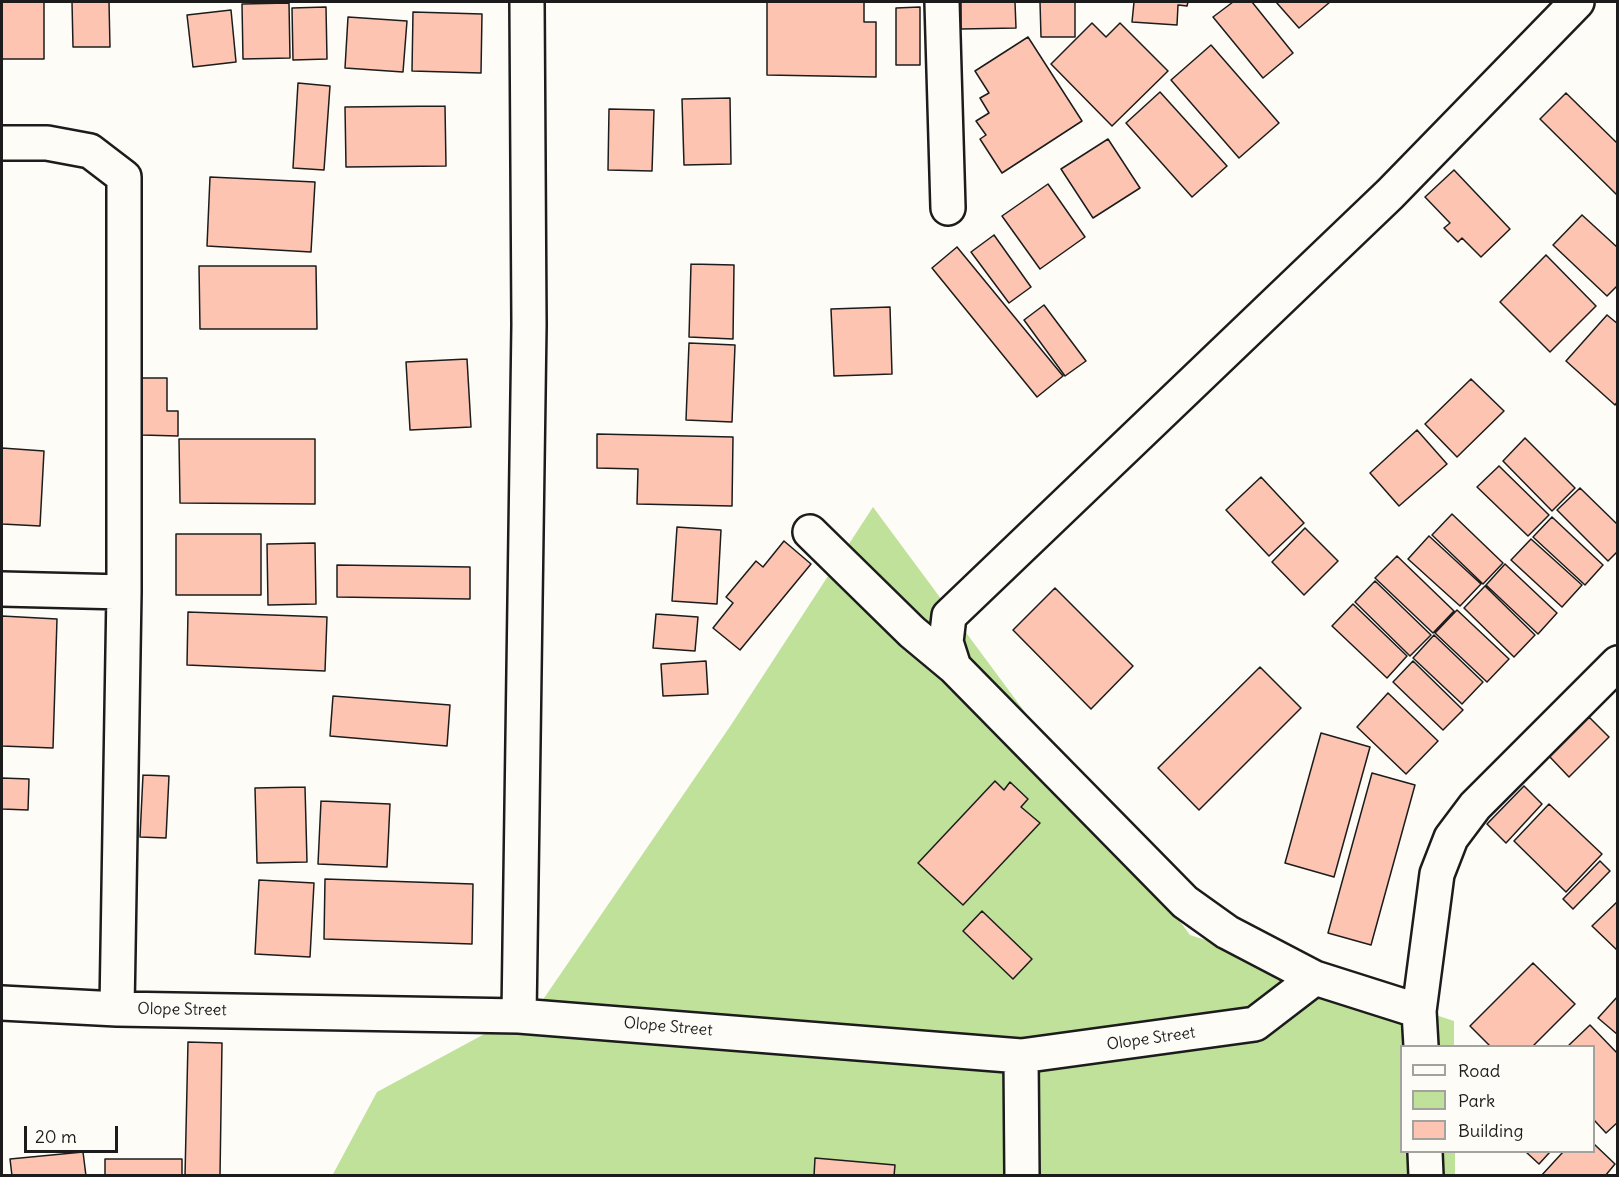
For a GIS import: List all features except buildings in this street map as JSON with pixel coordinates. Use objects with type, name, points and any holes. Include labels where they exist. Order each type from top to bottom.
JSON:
[{"type":"street","points":[[519,1016],[529,325],[527,2]]},
{"type":"street","points":[[942,2],[948,208]]},
{"type":"street","points":[[954,667],[946,642],[949,616],[1390,194],[1577,2]]},
{"type":"street","points":[[2,143],[47,142],[90,151],[124,177],[124,592],[117,1009]]},
{"type":"street","points":[[810,532],[912,632],[954,667],[1185,902],[1227,932],[1315,978],[1419,1011]]},
{"type":"street","points":[[2,590],[124,592]]},
{"type":"street","points":[[1421,1045],[1419,1011],[1437,874],[1451,838],[1475,806],[1617,663]]},
{"type":"street","name":"Olope Street","points":[[2,1003],[117,1009],[519,1016],[1021,1056],[1255,1023],[1315,978]]},
{"type":"street","points":[[1021,1056],[1022,1176]]},
{"type":"street","points":[[1425,1153],[1426,1176]]},
{"type":"green space","points":[[873,507],[1190,935],[1454,1021],[1454,1045],[1400,1045],[1400,1153],[1455,1153],[1455,1175],[332,1176],[377,1092],[540,1004],[731,725]]}]
